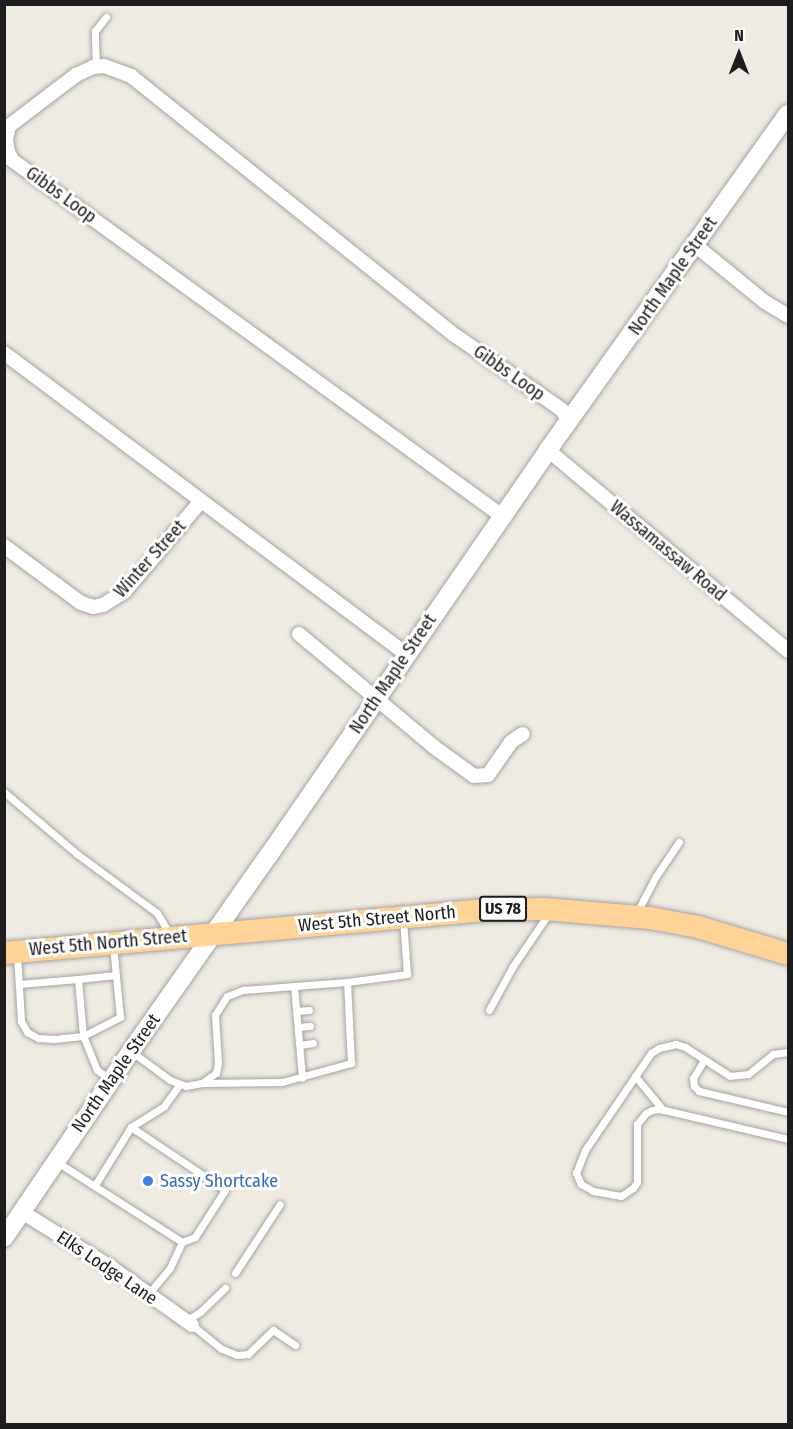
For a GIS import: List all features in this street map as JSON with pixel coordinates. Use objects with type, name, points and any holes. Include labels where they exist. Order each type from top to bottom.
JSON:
[{"type":"main road","name":"West 5th Street North","points":[[213,933],[486,910],[552,909],[635,916],[698,927],[789,954]]},
{"type":"main road","name":"West 5th North Street","points":[[10,953],[213,933]]},
{"type":"street","name":"Gibbs Loop","points":[[502,516],[12,160],[6,139],[9,126],[15,119],[76,75],[96,67],[113,68],[131,76],[456,336],[561,410],[569,422]]},
{"type":"street","name":"North Maple Street","points":[[4,1238],[548,450],[789,114]]},
{"type":"street","points":[[695,245],[765,302],[789,316]]},
{"type":"street","points":[[4,353],[406,654]]},
{"type":"street","name":"Wassamassaw Road","points":[[548,450],[789,651]]},
{"type":"street","name":"Winter Street","points":[[4,546],[81,603],[93,607],[103,605],[125,591],[201,501]]},
{"type":"street","points":[[299,634],[465,772],[474,776],[488,775],[511,742],[523,734]]},
{"type":"street","name":"Elks Lodge Lane","points":[[22,1212],[189,1323]]},
{"type":"lane","points":[[96,67],[95,31],[106,17]]},
{"type":"lane","points":[[4,792],[77,854],[157,913],[172,937]]},
{"type":"lane","points":[[635,916],[656,876],[679,842]]},
{"type":"lane","points":[[489,1010],[513,966],[552,909]]},
{"type":"lane","points":[[202,1083],[216,1073],[218,1063],[215,1016],[227,996],[243,990],[347,982],[407,974],[403,917]]},
{"type":"lane","points":[[10,953],[19,984],[21,1021],[27,1032],[38,1038],[54,1039],[83,1036],[120,1017],[113,943]]},
{"type":"lane","points":[[19,984],[116,975]]},
{"type":"lane","points":[[78,979],[83,1036],[97,1070],[111,1080]]},
{"type":"lane","points":[[131,1051],[170,1080],[186,1086],[202,1083],[282,1082],[351,1063],[346,1041],[349,1023],[347,982]]},
{"type":"lane","points":[[294,986],[302,1077]]},
{"type":"lane","points":[[338,1007],[348,1006]]},
{"type":"lane","points":[[297,1011],[309,1010]]},
{"type":"lane","points":[[338,1024],[349,1023]]},
{"type":"lane","points":[[298,1027],[310,1026]]},
{"type":"lane","points":[[300,1045],[313,1043]]},
{"type":"lane","points":[[789,1052],[773,1054],[753,1072],[742,1076],[724,1074],[685,1047],[667,1045],[651,1053],[580,1159],[576,1173],[581,1184],[593,1191],[621,1196],[633,1188],[637,1182],[637,1124],[646,1113],[663,1110],[789,1139]]},
{"type":"lane","points":[[704,1060],[693,1078],[694,1086],[699,1091],[789,1112]]},
{"type":"lane","points":[[635,1076],[663,1110]]},
{"type":"lane","points":[[95,1185],[131,1127],[164,1106],[180,1084]]},
{"type":"lane","points":[[131,1127],[225,1190],[195,1238],[182,1242],[170,1268],[148,1294]]},
{"type":"lane","points":[[55,1161],[182,1242]]},
{"type":"lane","points":[[235,1273],[280,1204]]},
{"type":"lane","points":[[225,1288],[189,1323],[222,1349],[237,1355],[248,1354],[273,1330],[295,1345]]},
{"type":"place","name":"Sassy Shortcake","points":[[148,1181]]}]
